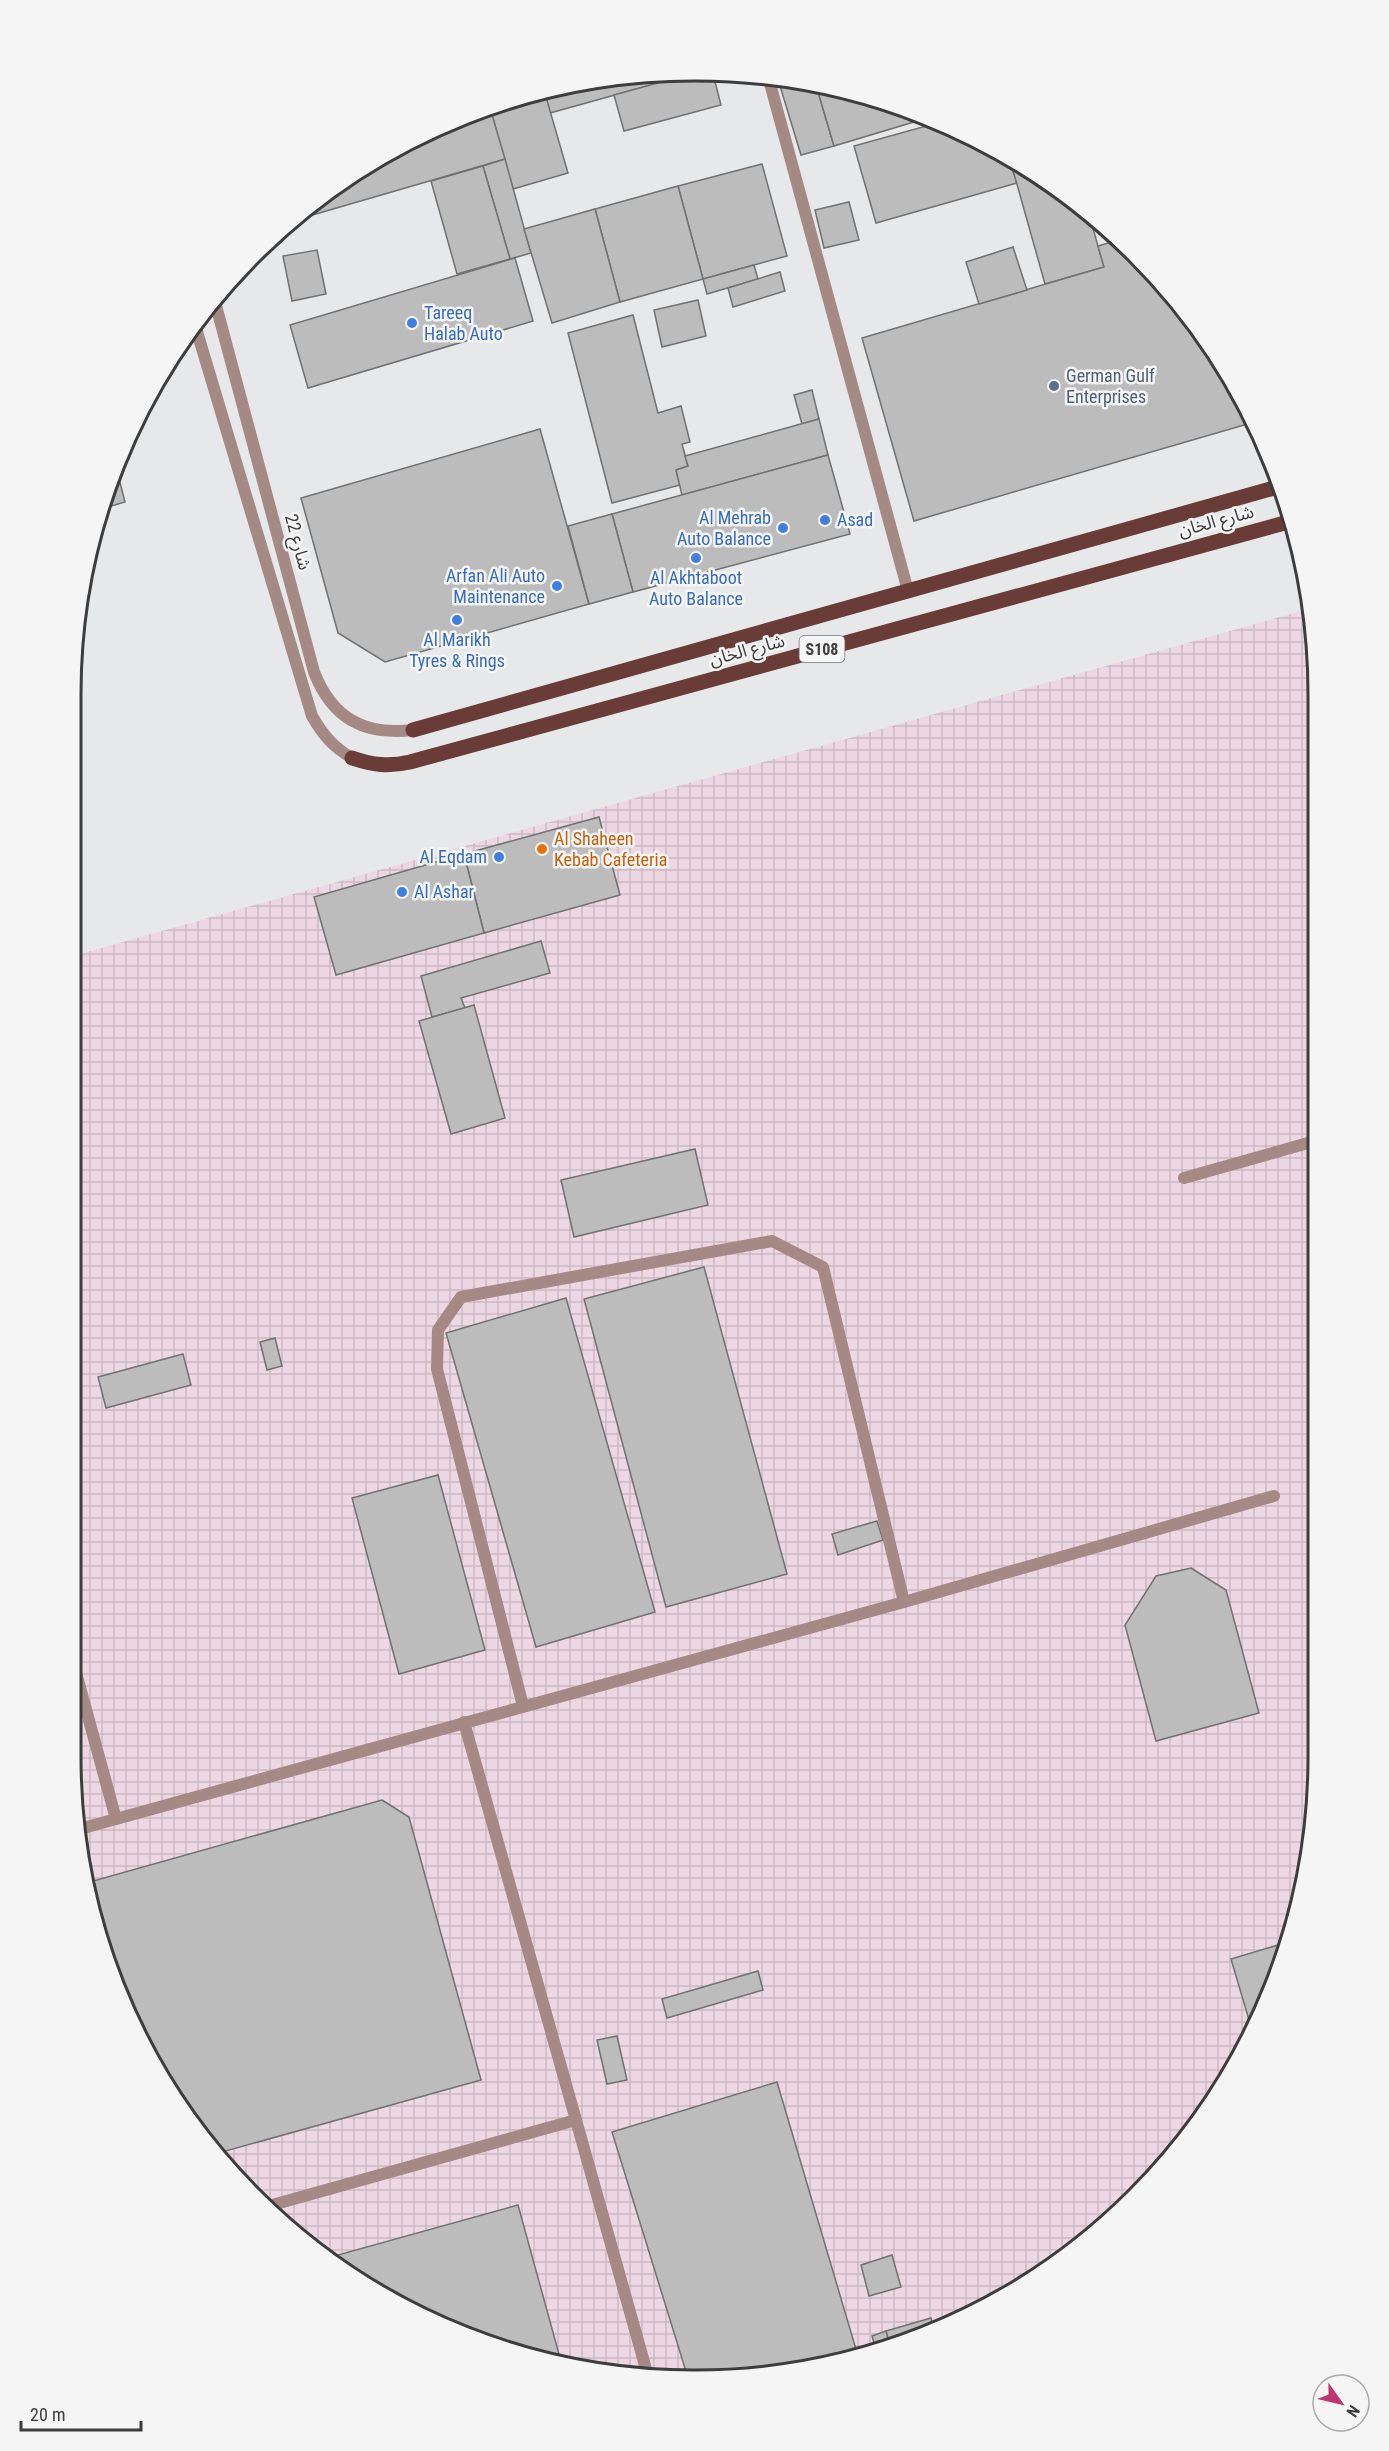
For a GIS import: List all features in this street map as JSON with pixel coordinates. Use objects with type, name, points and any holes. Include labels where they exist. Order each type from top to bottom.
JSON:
[{"type":"main road","name":"شارع الخان","points":[[412,730],[1272,489]]},
{"type":"main road","name":"شارع الخان","points":[[352,758],[371,764],[391,766],[410,762],[1283,523]]},
{"type":"street","points":[[771,86],[908,591]]},
{"type":"street","name":"شارع 22","points":[[217,310],[314,672],[321,689],[331,704],[344,716],[360,725],[377,731],[412,730]]},
{"type":"street","name":"شارع 22","points":[[198,335],[312,716],[322,734],[335,748],[352,758]]},
{"type":"street","points":[[1184,1178],[1308,1143]]},
{"type":"street","points":[[523,1706],[437,1369],[438,1330],[461,1298],[772,1241],[823,1267],[904,1602]]},
{"type":"street","points":[[85,1828],[904,1602],[1274,1496]]},
{"type":"street","points":[[81,1691],[116,1819]]},
{"type":"street","points":[[464,1722],[646,2368]]},
{"type":"street","points":[[276,2204],[576,2120]]},
{"type":"shaded area","points":[[1302,611],[1308,694],[1308,1756],[1303,1837],[1287,1915],[1275,1954],[1245,2028],[1226,2063],[1205,2097],[1156,2161],[1099,2218],[1068,2243],[1035,2267],[966,2307],[892,2337],[853,2349],[775,2365],[735,2369],[654,2369],[614,2365],[536,2349],[497,2337],[423,2307],[388,2288],[354,2267],[290,2218],[233,2161],[208,2130],[163,2063],[128,1991],[102,1915],[86,1837],[81,1756],[81,954]]},
{"type":"building","points":[[662,82],[550,113],[546,100],[614,86]]},
{"type":"building","points":[[662,82],[715,82],[721,105],[624,131],[614,95]]},
{"type":"building","points":[[780,87],[819,94],[834,146],[801,155]]},
{"type":"building","points":[[819,94],[853,102],[913,122],[834,146]]},
{"type":"building","points":[[547,100],[568,173],[513,189],[492,116]]},
{"type":"building","points":[[492,116],[505,159],[312,215],[354,184],[388,163],[423,144]]},
{"type":"building","points":[[925,126],[966,144],[1001,163],[1013,170],[1017,183],[876,223],[854,146]]},
{"type":"building","points":[[505,159],[531,253],[510,259],[483,166]]},
{"type":"building","points":[[762,164],[787,256],[703,279],[678,186]]},
{"type":"building","points":[[483,166],[510,259],[457,274],[431,181]]},
{"type":"building","points":[[1013,170],[1035,184],[1093,228],[1104,267],[1045,284]]},
{"type":"building","points":[[678,186],[703,279],[620,302],[595,209]]},
{"type":"building","points":[[849,202],[859,240],[824,248],[815,210]]},
{"type":"building","points":[[595,209],[620,302],[552,323],[524,229]]},
{"type":"building","name":"German Gulf Enterprises","points":[[1109,243],[1156,290],[1205,354],[1246,425],[914,521],[862,338],[1104,267],[1098,246]]},
{"type":"building","points":[[1013,247],[1027,290],[979,304],[966,262]]},
{"type":"building","points":[[317,250],[326,294],[292,301],[283,256]]},
{"type":"building","name":"Tareeq Halab Auto","points":[[515,258],[533,321],[308,388],[290,325]]},
{"type":"building","points":[[754,265],[758,279],[707,294],[703,279]]},
{"type":"building","points":[[780,272],[785,291],[733,307],[728,288]]},
{"type":"building","points":[[698,300],[706,336],[662,347],[654,310]]},
{"type":"building","points":[[633,315],[658,413],[681,406],[690,442],[682,444],[688,466],[676,470],[680,485],[612,503],[568,333]]},
{"type":"building","points":[[812,390],[819,419],[802,424],[794,395]]},
{"type":"building","points":[[819,419],[828,455],[682,495],[676,470],[688,466],[685,456]]},
{"type":"building","points":[[540,429],[589,604],[385,662],[338,633],[301,498]]},
{"type":"building","points":[[828,455],[850,534],[633,592],[612,514]]},
{"type":"building","points":[[120,482],[125,502],[111,506]]},
{"type":"building","points":[[612,514],[633,592],[589,604],[568,526]]},
{"type":"building","points":[[599,817],[620,895],[484,933],[464,854]]},
{"type":"building","points":[[464,854],[484,933],[336,975],[314,897]]},
{"type":"building","points":[[541,941],[550,973],[461,998],[465,1008],[432,1017],[421,976]]},
{"type":"building","points":[[474,1005],[505,1118],[451,1134],[419,1021]]},
{"type":"building","points":[[695,1149],[708,1205],[574,1237],[561,1180]]},
{"type":"building","points":[[704,1267],[787,1574],[666,1607],[584,1299]]},
{"type":"building","points":[[566,1298],[655,1612],[536,1647],[446,1333]]},
{"type":"building","points":[[275,1338],[282,1366],[267,1370],[260,1342]]},
{"type":"building","points":[[183,1354],[191,1385],[106,1408],[98,1377]]},
{"type":"building","points":[[438,1475],[485,1650],[399,1674],[352,1498]]},
{"type":"building","points":[[877,1521],[883,1540],[838,1555],[832,1534]]},
{"type":"building","points":[[1191,1568],[1226,1590],[1259,1713],[1156,1741],[1125,1625],[1156,1576]]},
{"type":"building","points":[[382,1800],[409,1817],[481,2080],[225,2151],[184,2097],[144,2028],[114,1954],[94,1881]]},
{"type":"building","points":[[1278,1945],[1249,2019],[1231,1959]]},
{"type":"building","points":[[758,1971],[763,1990],[667,2018],[662,1999]]},
{"type":"building","points":[[617,2036],[627,2080],[607,2084],[597,2040]]},
{"type":"building","points":[[777,2082],[856,2348],[775,2365],[735,2369],[685,2370],[612,2132]]},
{"type":"building","points":[[518,2205],[559,2354],[497,2337],[423,2307],[388,2288],[338,2255]]},
{"type":"building","points":[[892,2255],[901,2287],[869,2296],[861,2265]]},
{"type":"building","points":[[931,2318],[932,2322],[888,2338],[886,2331]]},
{"type":"building","points":[[886,2331],[888,2338],[874,2343],[872,2336]]},
{"type":"place","name":"Tareeq Halab Auto","points":[[412,323]]},
{"type":"place","name":"German Gulf Enterprises","points":[[1054,386]]},
{"type":"place","name":"Asad","points":[[825,520]]},
{"type":"place","name":"Al Mehrab Auto Balance","points":[[783,528]]},
{"type":"place","name":"Al Akhtaboot Auto Balance","points":[[696,558]]},
{"type":"place","name":"Arfan Ali Auto Maintenance","points":[[557,586]]},
{"type":"place","name":"Al Marikh Tyres & Rings","points":[[457,620]]},
{"type":"place","name":"Al Shaheen Kebab Cafeteria","points":[[542,849]]},
{"type":"place","name":"Al Eqdam","points":[[499,857]]},
{"type":"place","name":"Al Ashar","points":[[402,892]]}]
